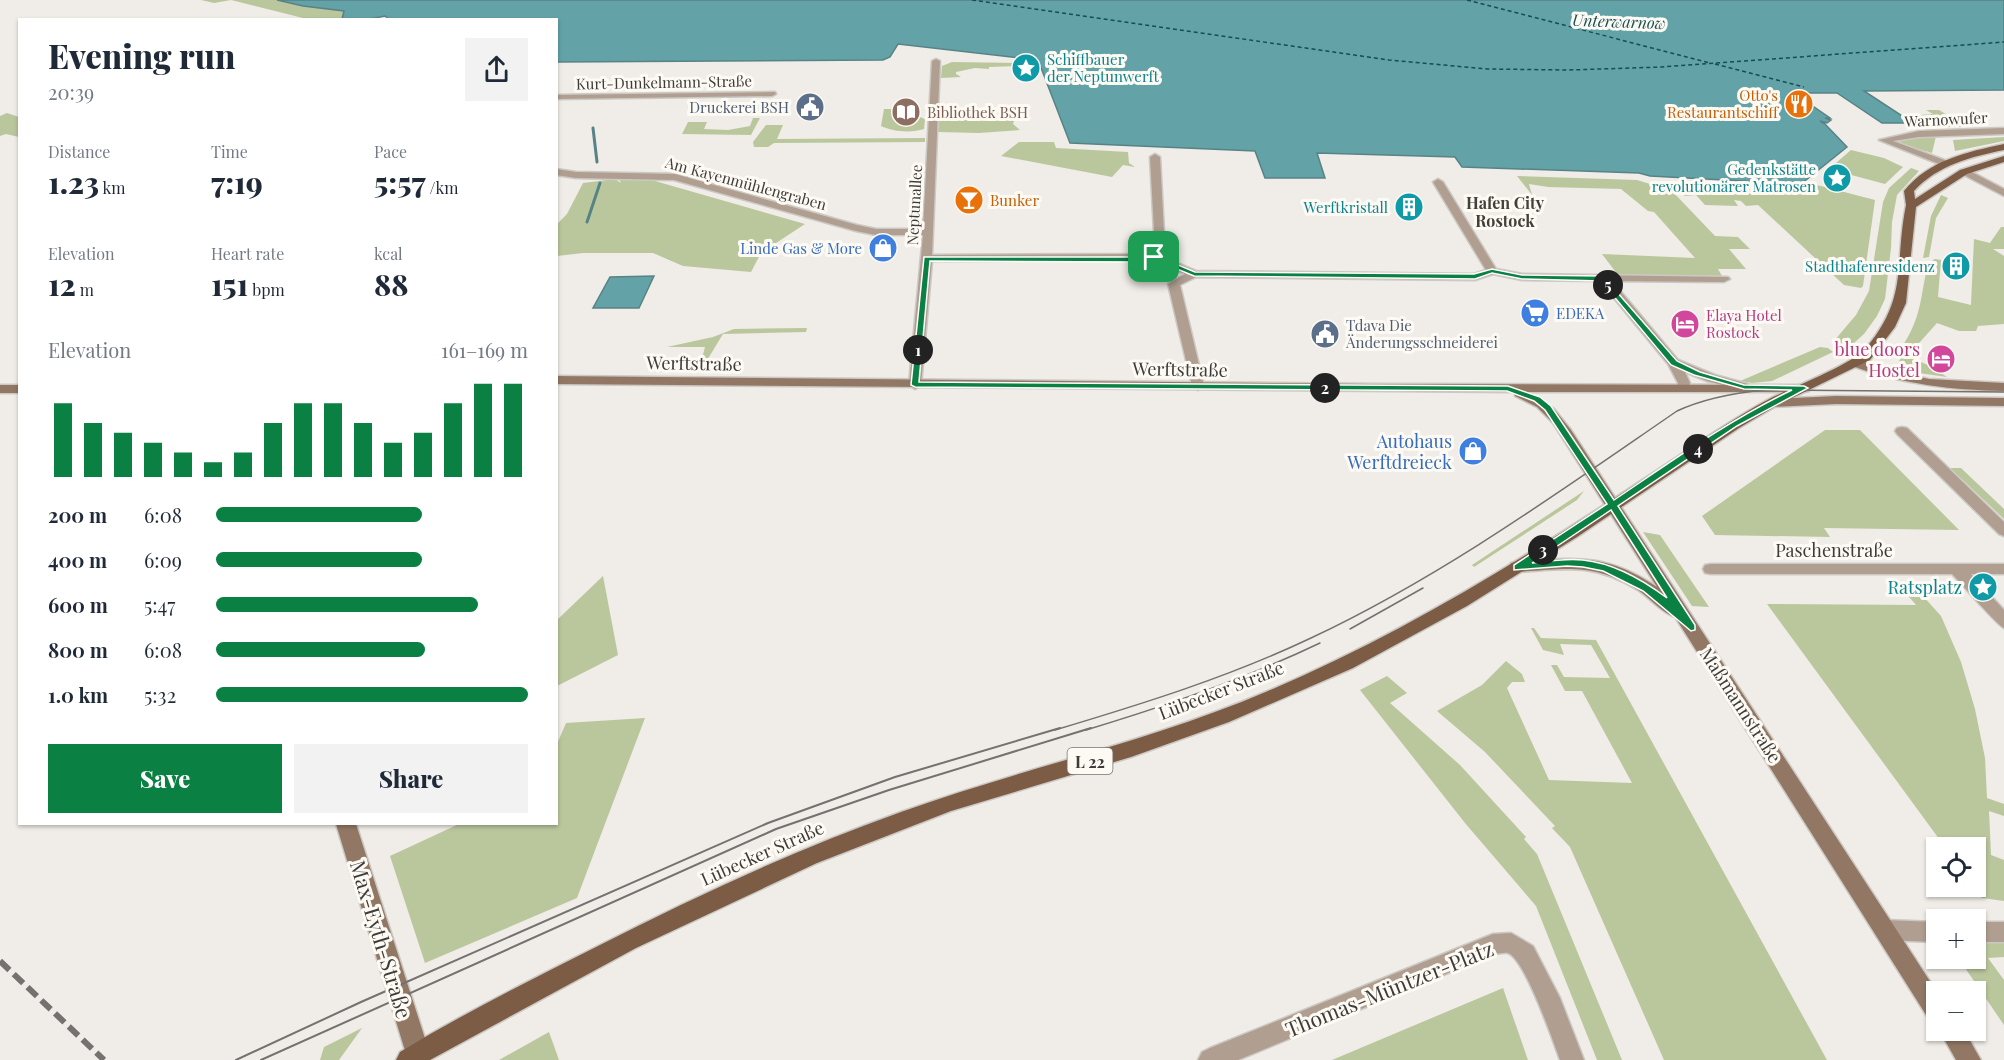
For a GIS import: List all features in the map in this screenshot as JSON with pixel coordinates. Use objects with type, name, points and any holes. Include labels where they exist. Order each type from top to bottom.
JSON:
[{"type":"main road","name":"Warnowufer","points":[[1944,163],[2004,147]]},
{"type":"main road","points":[[1911,205],[1930,197],[1939,187],[1965,172],[2004,159]]},
{"type":"main road","name":"Warnowufer","points":[[1944,163],[1965,172]]},
{"type":"main road","name":"Lübecker Straße","points":[[413,1057],[494,1010],[664,922],[866,834],[953,802],[1157,741],[1293,688],[1391,641],[1517,567],[1734,425],[1771,403],[1866,357],[1889,327],[1900,303],[1911,205],[1909,191],[1928,172],[1944,163]]},
{"type":"street","name":"Neptunallee","points":[[915,385],[927,258],[936,61]]},
{"type":"street","name":"Kurt-Dunkelmann-Straße","points":[[558,97],[772,94]]},
{"type":"street","name":"Warnowufer","points":[[1944,163],[1883,140],[1920,134],[2004,131]]},
{"type":"street","points":[[927,258],[1143,260],[1154,257],[1160,251],[1155,157]]},
{"type":"street","name":"Am Kayenmühlengraben","points":[[558,172],[576,175],[664,175],[856,228],[876,232],[927,232]]},
{"type":"street","points":[[1965,172],[2004,193]]},
{"type":"street","points":[[1438,182],[1492,271]]},
{"type":"street","points":[[1154,257],[1194,274],[1475,277],[1492,271],[1522,277],[1724,279]]},
{"type":"street","points":[[1194,274],[1174,284],[1198,387]]},
{"type":"street","points":[[1603,279],[1674,363],[1684,383],[1682,388]]},
{"type":"street","points":[[1674,363],[1697,374],[1744,387]]},
{"type":"street","points":[[1856,363],[1895,377],[1921,383],[2004,387]]},
{"type":"street","name":"Werftstraße","points":[[558,380],[1508,389],[1804,388]]},
{"type":"street","points":[[0,388],[18,389]]},
{"type":"street","name":"Maßmannstraße","points":[[1508,389],[1547,408],[1613,505],[1926,994]]},
{"type":"street","points":[[1771,403],[1836,400],[2004,402]]},
{"type":"street","points":[[1902,431],[2004,531]]},
{"type":"street","points":[[1517,567],[1583,563],[1606,568],[1647,588],[1670,606],[1691,628]]},
{"type":"street","name":"Paschenstraße","points":[[1712,569],[1956,569]]},
{"type":"street","points":[[1956,569],[2004,569]]},
{"type":"street","points":[[1956,569],[1987,600],[2004,622]]},
{"type":"street","points":[[1987,600],[2004,600]]},
{"type":"street","name":"Max-Eyth-Straße","points":[[346,825],[413,1057]]},
{"type":"street","points":[[1885,930],[1926,932]]},
{"type":"street","points":[[1986,932],[2004,932]]},
{"type":"street","name":"Thomas-Müntzer-Platz","points":[[1210,1060],[1493,944],[1510,943],[1525,953],[1552,1006],[1572,1060]]},
{"type":"street","points":[[1957,1041],[1969,1060]]},
{"type":"green space","points":[[201,0],[231,0],[214,3]]},
{"type":"green space","points":[[231,0],[277,0],[345,11],[342,18],[303,18]]},
{"type":"green space","points":[[952,62],[1026,63],[1029,73],[1023,73],[1021,66],[989,67],[989,69],[975,68],[956,72],[961,77],[941,78],[942,66]]},
{"type":"green space","points":[[884,109],[898,109],[896,118],[917,116],[925,119],[924,129],[902,131],[881,126]]},
{"type":"green space","points":[[1926,110],[1939,110],[1967,127],[1940,127],[1920,115],[1933,114]]},
{"type":"green space","points":[[7,113],[18,117],[18,137],[6,134],[0,136],[0,116]]},
{"type":"green space","points":[[980,114],[1015,118],[1013,124],[1020,130],[979,133],[938,132],[939,116]]},
{"type":"green space","points":[[753,118],[760,118],[751,135],[682,134],[688,122],[707,122],[704,129],[728,130],[750,126]]},
{"type":"green space","points":[[766,125],[783,125],[777,139],[925,138],[925,142],[774,143],[768,147],[754,147],[753,142]]},
{"type":"green space","points":[[1936,136],[1932,153],[1904,145],[1899,141],[1902,139]]},
{"type":"green space","points":[[2004,137],[2004,141],[1955,151],[1953,140]]},
{"type":"green space","points":[[1019,142],[1054,142],[1056,148],[1128,152],[1129,163],[1135,167],[1123,165],[1112,177],[1001,156]]},
{"type":"green space","points":[[1851,150],[1884,158],[1903,167],[1885,184],[1829,169]]},
{"type":"green space","points":[[1911,168],[1919,171],[1897,195],[1892,222],[1885,299],[1877,316],[1864,334],[1846,350],[1835,345],[1834,341],[1856,315],[1869,291],[1883,202],[1889,188]]},
{"type":"green space","points":[[1517,176],[1637,180],[1660,187],[1809,192],[1817,185],[1875,200],[1863,286],[1861,288],[1844,285],[1758,205],[1746,206],[1741,201],[1734,200],[1738,206],[1705,205],[1696,195],[1685,196],[1679,191],[1672,191],[1715,236],[1738,237],[1750,249],[1729,249],[1746,269],[1718,269],[1722,276],[1618,275],[1602,254],[1695,258],[1654,212],[1648,211],[1621,189],[1548,187],[1529,184],[1532,195]]},
{"type":"green space","points":[[615,179],[621,183],[619,179],[648,179],[805,224],[761,253],[751,272],[683,266],[653,253],[583,253],[558,256],[558,223],[567,214],[583,183]]},
{"type":"green space","points":[[1941,195],[1948,198],[1936,218],[1929,257],[1923,258],[1931,216]]},
{"type":"green space","points":[[2001,227],[2004,227],[2004,249],[1993,249],[2004,256],[2004,324],[1978,326],[1976,331],[1959,331],[1937,323],[1912,351],[1901,348],[1917,317],[1928,264],[1935,259],[1941,260],[1938,297],[1971,305],[1974,239],[1990,243]]},
{"type":"green space","points":[[807,328],[806,332],[723,334],[706,362],[701,362],[705,347],[667,347],[713,337],[734,329]]},
{"type":"green space","points":[[1820,347],[1828,348],[1833,352],[1772,381],[1752,383],[1740,381]]},
{"type":"green space","points":[[1903,354],[1930,366],[1947,377],[1904,371],[1897,365]]},
{"type":"green space","points":[[1825,430],[1860,430],[1959,530],[1824,528],[1830,537],[1715,535],[1702,516]]},
{"type":"green space","points":[[1950,468],[1961,468],[2004,509],[2004,519]]},
{"type":"green space","points":[[1584,491],[1577,500],[1474,567],[1472,565]]},
{"type":"green space","points":[[1643,532],[1660,535],[1709,607],[1692,606]]},
{"type":"green space","points":[[603,576],[618,655],[558,685],[558,619]]},
{"type":"green space","points":[[1898,584],[1913,585],[1941,616],[1961,662],[1975,709],[1985,758],[1987,798],[2004,804],[2004,816],[1989,811],[1991,855],[2004,860],[2004,901],[1981,897],[1986,897],[1986,837],[1938,837],[1767,604],[1916,605]]},
{"type":"green space","points":[[1531,628],[1534,628],[1541,638],[1596,640],[1827,1060],[1664,1060],[1570,847],[1552,828],[1555,826],[1485,752],[1437,711],[1482,685],[1506,661],[1522,674],[1525,682],[1512,682],[1507,688],[1549,780],[1632,783],[1582,691],[1565,691],[1551,665],[1557,665],[1564,677],[1610,678],[1591,645],[1560,644],[1564,655],[1543,650]]},
{"type":"green space","points":[[1387,676],[1407,693],[1390,703],[1460,765],[1526,837],[1524,839],[1537,854],[1622,1060],[1597,1060],[1536,906],[1465,823],[1360,690]]},
{"type":"green space","points":[[645,718],[577,898],[425,963],[390,856],[457,825],[558,825],[558,742],[566,723]]},
{"type":"green space","points":[[2004,942],[2004,957],[1988,958],[2004,980],[2004,1025],[1986,999],[1986,981],[1974,981],[1966,969],[1986,969],[1986,943]]},
{"type":"green space","points":[[1503,988],[1528,1060],[1332,1060]]},
{"type":"green space","points":[[362,1028],[339,1060],[320,1060],[324,1047]]},
{"type":"green space","points":[[549,1032],[559,1060],[499,1060]]},
{"type":"water","name":"Unterwarnow","points":[[277,0],[2004,0],[2004,90],[1864,91],[1913,123],[1882,123],[1837,93],[1794,93],[1830,118],[1825,118],[1831,120],[1827,123],[1820,121],[1847,147],[1801,184],[1650,176],[1639,173],[1462,167],[1455,157],[1317,153],[1325,178],[1265,178],[1255,151],[1070,143],[1038,60],[898,44],[890,57],[883,60],[558,62],[558,18],[388,18],[385,16],[342,18],[344,11]]},
{"type":"water","points":[[654,276],[639,308],[593,308],[610,277]]},
{"type":"waterway","points":[[593,128],[597,162]]},
{"type":"waterway","points":[[587,222],[600,183]]},
{"type":"ferry route","points":[[972,0],[1389,60],[1487,69],[1569,70],[1662,67],[2004,42]]},
{"type":"ferry route","points":[[1467,0],[1710,63]]},
{"type":"ferry route","points":[[1715,64],[1804,87]]},
{"type":"tram line","points":[[1055,730],[1153,700],[1249,665],[1359,614],[1453,561],[1677,411],[1709,399],[1764,390],[2004,392]]},
{"type":"tram line","points":[[1350,629],[1423,588]]},
{"type":"tram line","points":[[1086,730],[1205,691],[1320,643]]},
{"type":"tram line","points":[[236,1060],[361,1002],[768,823],[895,777],[1060,728]]},
{"type":"tram line","points":[[261,1060],[776,829],[889,790],[1091,728]]},
{"type":"railway","points":[[0,961],[104,1060]]},
{"type":"place","name":"Schiffbauer der Neptunwerft","points":[[1026,68]]},
{"type":"place","name":"Otto's Restaurantschiff","points":[[1799,104]]},
{"type":"place","name":"Druckerei BSH","points":[[810,107]]},
{"type":"place","name":"Bibliothek BSH","points":[[906,112]]},
{"type":"place","name":"Gedenkstätte revolutionärer Matrosen","points":[[1837,178]]},
{"type":"place","name":"Bunker","points":[[969,200]]},
{"type":"place","name":"Werftkristall","points":[[1409,207]]},
{"type":"place","name":"Linde Gas & More","points":[[883,248]]},
{"type":"place","name":"Stadthafenresidenz","points":[[1956,266]]},
{"type":"place","name":"EDEKA","points":[[1535,313]]},
{"type":"place","name":"Elaya Hotel Rostock","points":[[1685,324]]},
{"type":"place","name":"Tdava Die Änderungsschneiderei","points":[[1325,334]]},
{"type":"place","name":"blue doors Hostel","points":[[1941,359]]},
{"type":"place","name":"Autohaus Werftdreieck","points":[[1473,451]]},
{"type":"place","name":"Ratsplatz","points":[[1983,587]]},
{"type":"district","name":"Hafen City Rostock","points":[[1505,211]]},
{"type":"route","points":[[1154,257],[1143,260],[927,258],[915,385],[1508,389],[1537,399],[1548,408],[1613,505],[1517,567],[1583,563],[1606,568],[1647,588],[1670,606],[1691,628],[1613,505],[1763,407],[1804,388],[1744,387],[1697,374],[1674,363],[1603,279],[1522,277],[1492,271],[1475,277],[1194,274],[1154,257]]}]
